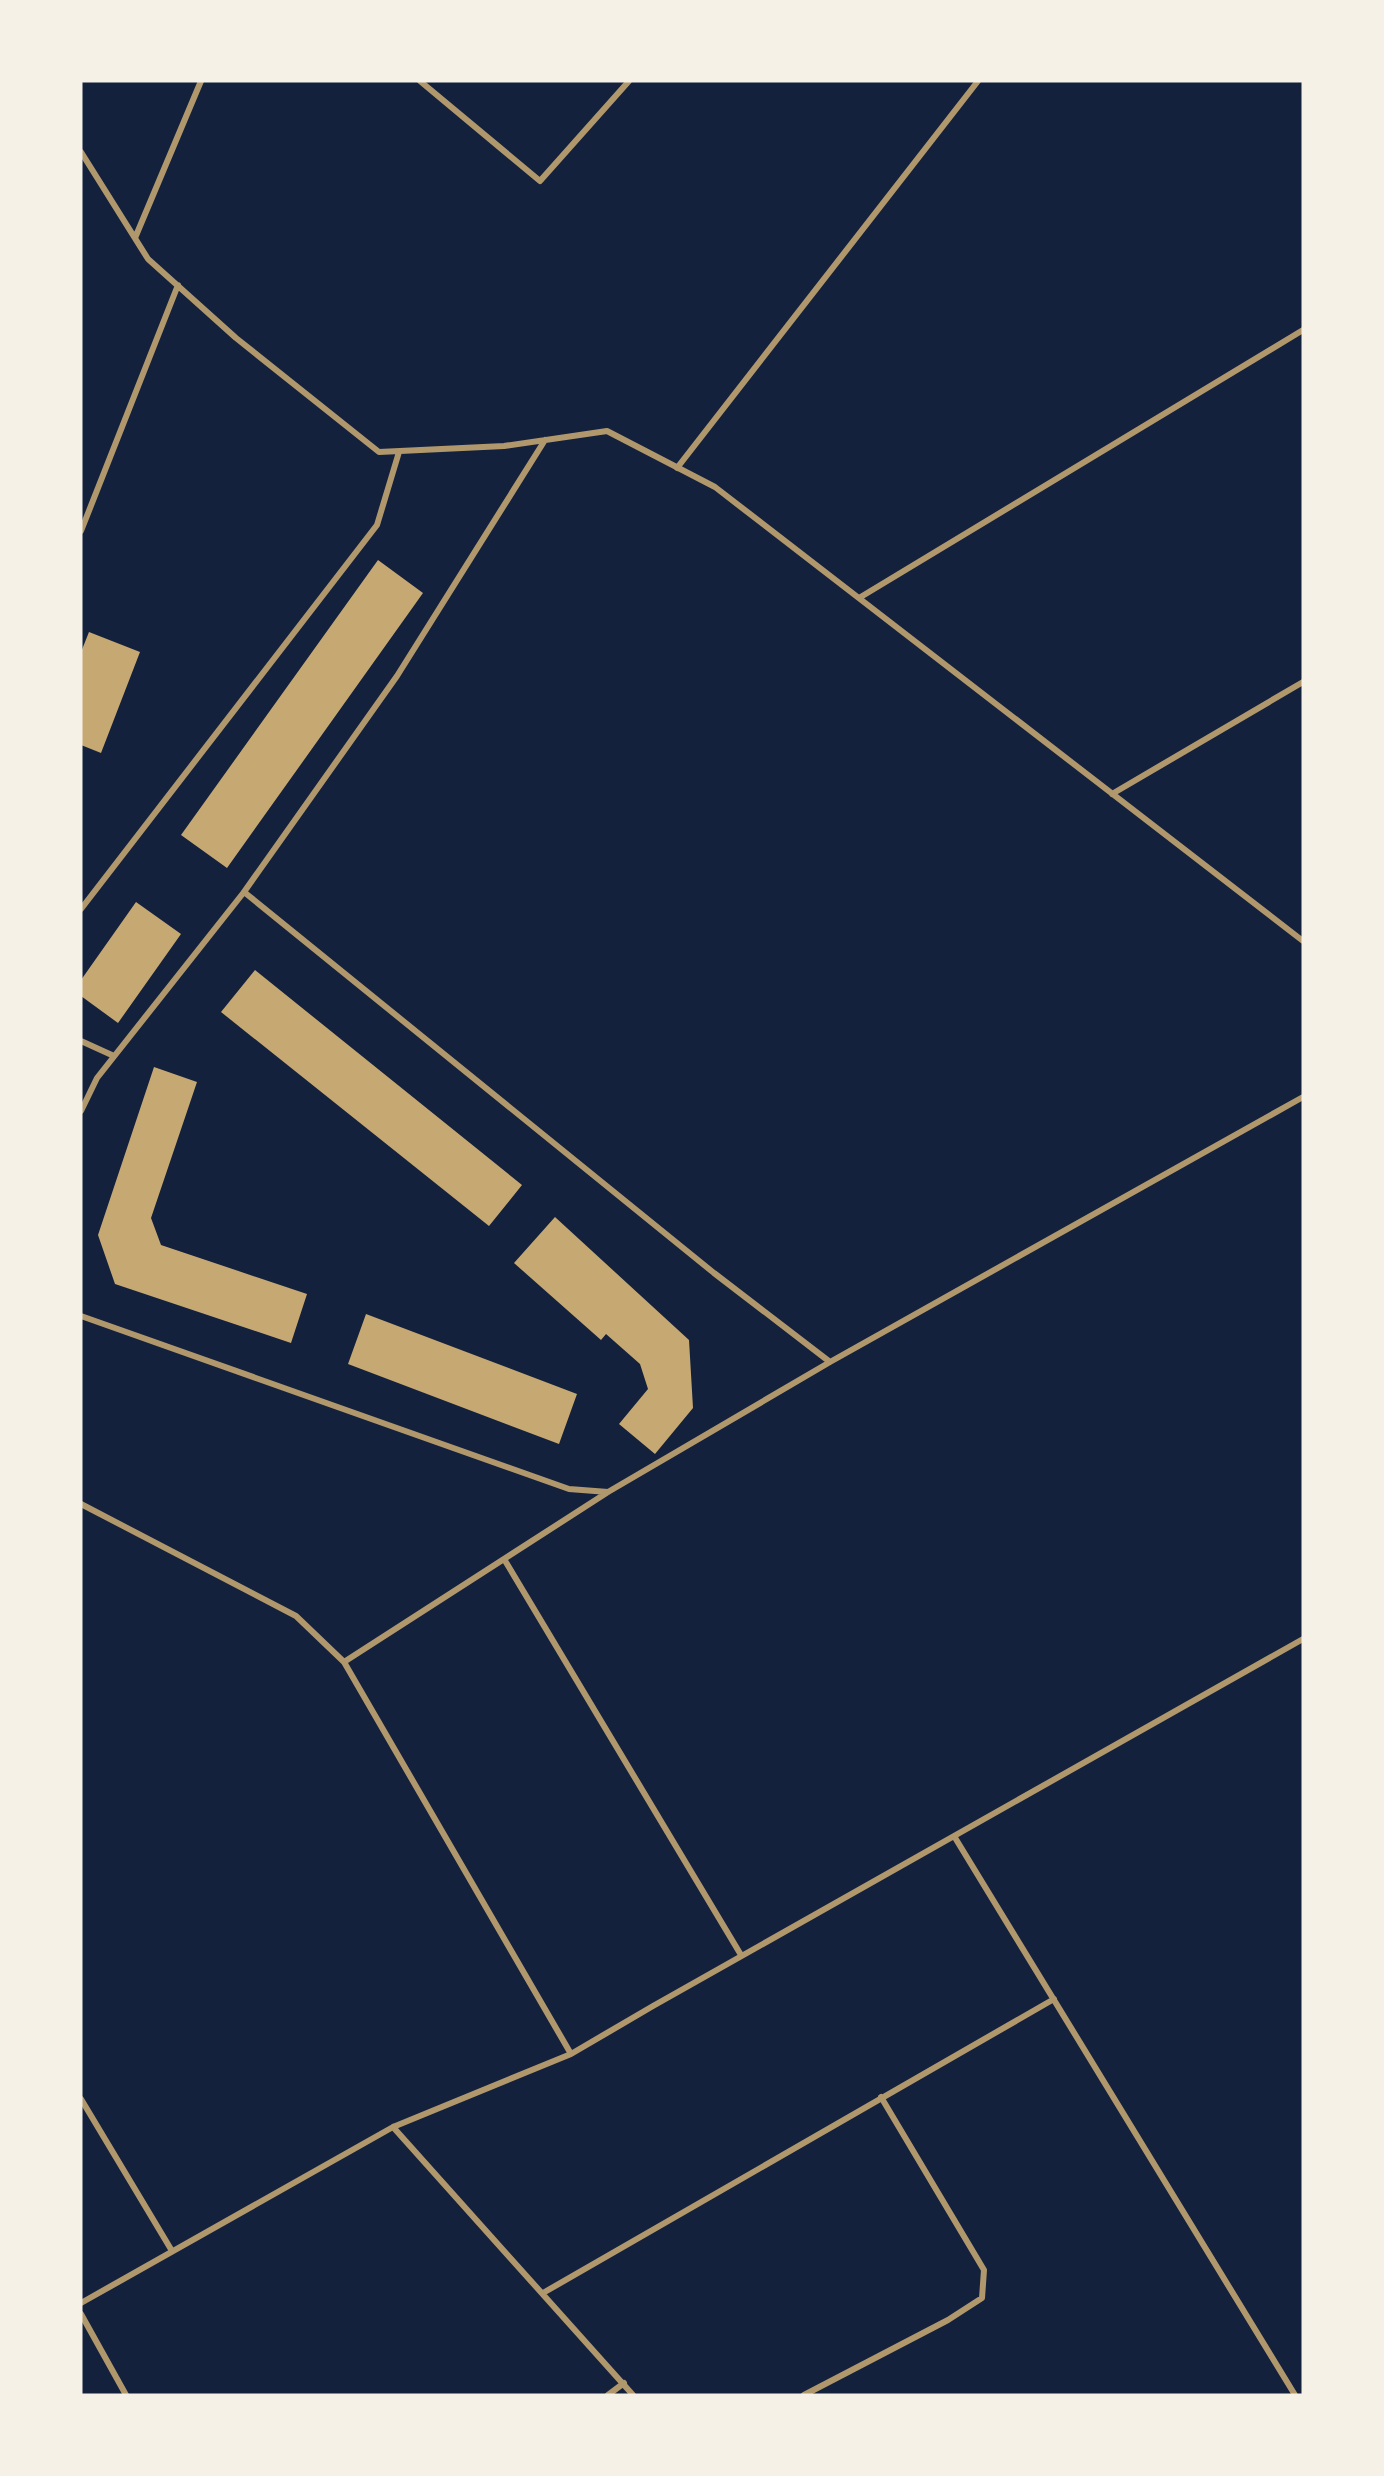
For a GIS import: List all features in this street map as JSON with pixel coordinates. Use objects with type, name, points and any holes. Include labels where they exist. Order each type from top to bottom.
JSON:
[{"type":"street","points":[[135,238],[201,81]]},
{"type":"street","points":[[420,81],[540,181],[629,81]]},
{"type":"street","points":[[677,468],[978,81]]},
{"type":"street","points":[[81,152],[148,259],[237,338],[379,452],[504,446],[607,431],[715,487],[1303,941]]},
{"type":"street","points":[[81,531],[178,285]]},
{"type":"street","points":[[859,598],[1303,330]]},
{"type":"street","points":[[81,1111],[97,1078],[244,892],[397,676],[544,440]]},
{"type":"street","points":[[81,909],[377,525],[399,452]]},
{"type":"street","points":[[1112,794],[1303,682]]},
{"type":"street","points":[[244,892],[714,1273],[830,1362]]},
{"type":"street","points":[[81,1041],[114,1056]]},
{"type":"street","points":[[344,1662],[608,1492],[830,1362],[1303,1097]]},
{"type":"street","points":[[81,1316],[569,1489],[608,1492]]},
{"type":"street","points":[[81,1503],[296,1616],[344,1662],[572,2054]]},
{"type":"street","points":[[504,1559],[741,1956]]},
{"type":"street","points":[[81,2303],[393,2127],[572,2054],[1303,1639]]},
{"type":"street","points":[[954,1836],[1295,2395]]},
{"type":"street","points":[[543,2293],[1054,1999]]},
{"type":"street","points":[[804,2395],[948,2320],[982,2298],[984,2270],[881,2097]]},
{"type":"street","points":[[81,2099],[172,2251]]},
{"type":"street","points":[[393,2127],[633,2395]]},
{"type":"street","points":[[81,2314],[126,2395]]},
{"type":"street","points":[[608,2395],[624,2383]]},
{"type":"building","points":[[378,560],[423,593],[227,868],[181,835]]},
{"type":"building","points":[[89,632],[140,652],[101,753],[81,745],[81,652]]},
{"type":"building","points":[[136,902],[181,934],[118,1023],[81,996],[81,980]]},
{"type":"building","points":[[255,970],[522,1185],[489,1226],[221,1012]]},
{"type":"building","points":[[154,1067],[197,1082],[151,1218],[161,1245],[307,1294],[291,1343],[115,1284],[98,1235]]},
{"type":"building","points":[[555,1217],[689,1340],[693,1408],[655,1454],[619,1424],[648,1389],[640,1364],[606,1334],[601,1340],[514,1263]]},
{"type":"building","points":[[366,1314],[577,1394],[559,1444],[348,1364]]}]
